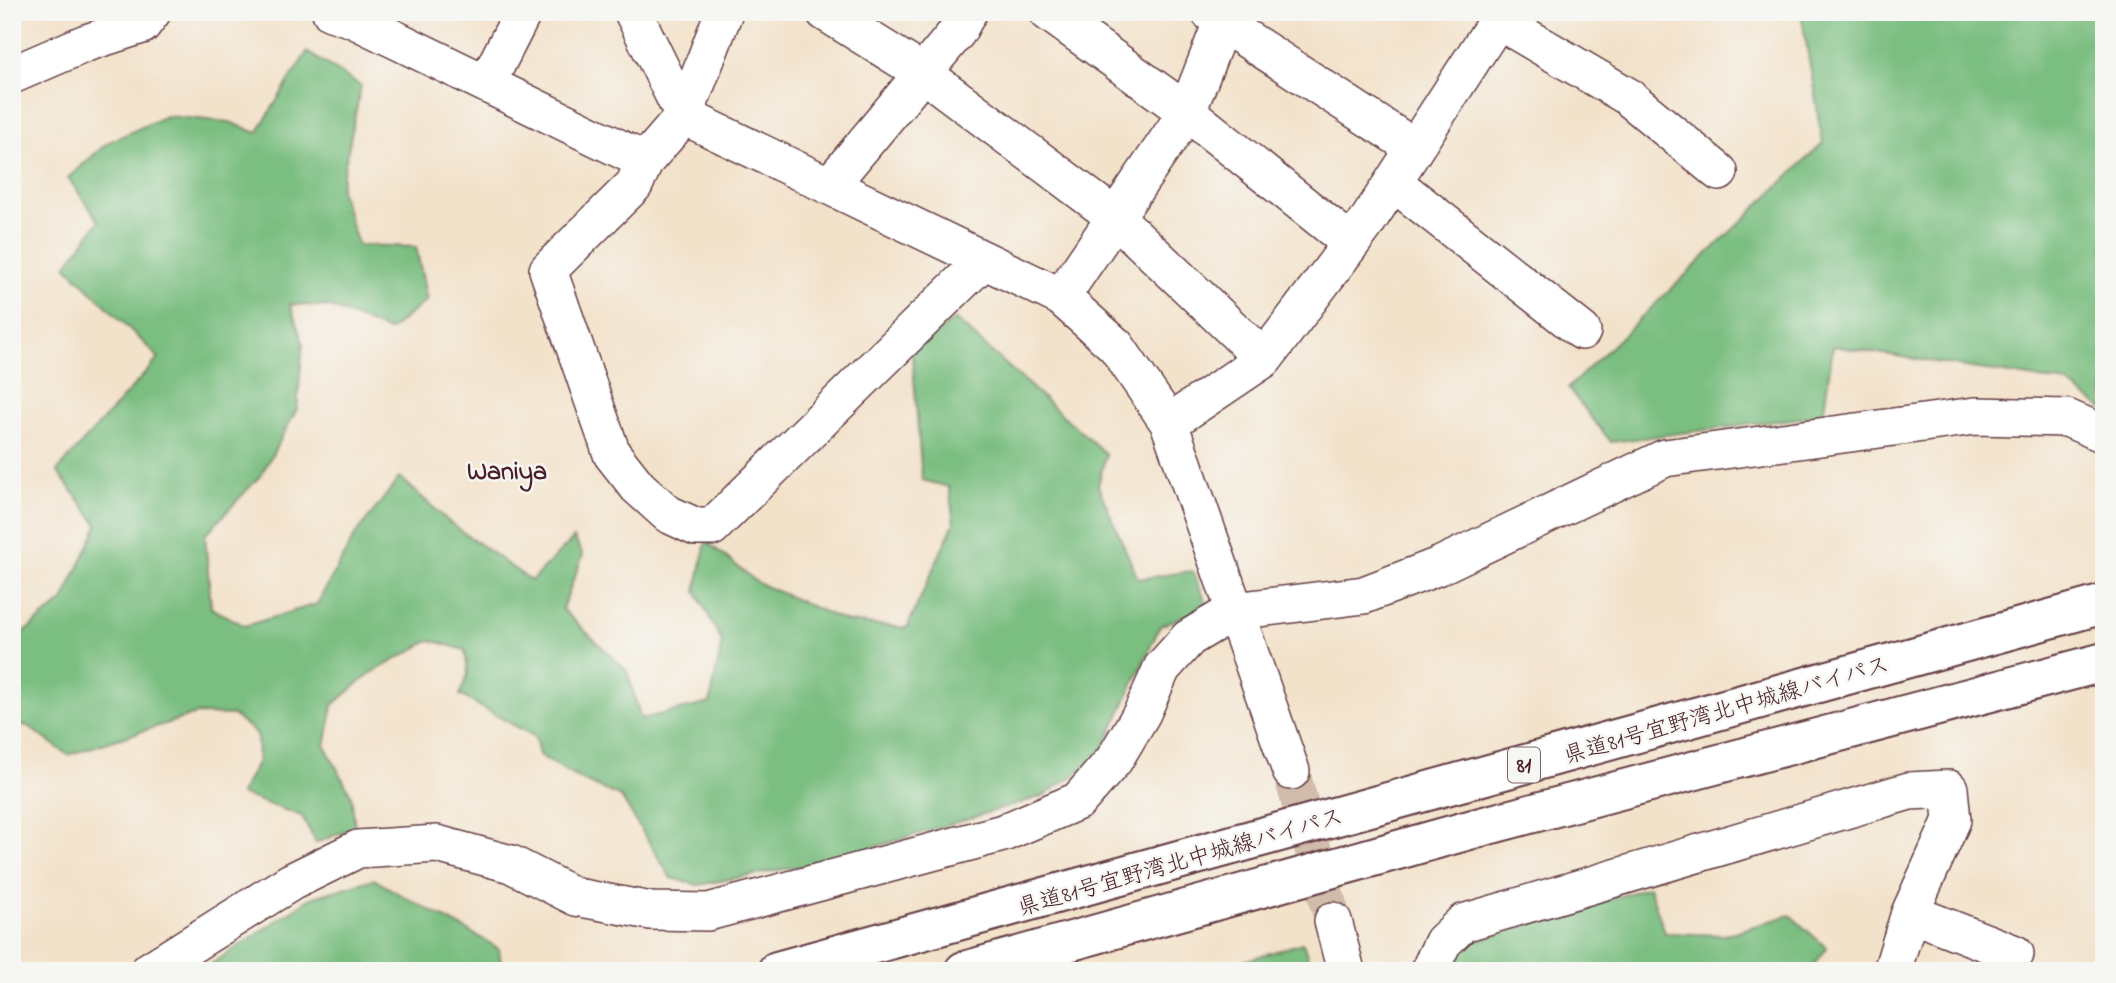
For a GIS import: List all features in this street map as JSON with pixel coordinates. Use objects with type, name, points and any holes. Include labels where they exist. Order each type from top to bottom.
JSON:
[{"type":"main road","name":"県道81号宜野湾北中城線バイパス","points":[[944,926],[2104,604]]},
{"type":"main road","name":"県道81号宜野湾北中城線バイパス","points":[[964,971],[1486,825],[2104,662]]},
{"type":"main road","name":"81","points":[[777,971],[944,926]]},
{"type":"main road","points":[[944,926],[956,971]]},
{"type":"street","points":[[12,75],[86,43],[142,24],[152,12]]},
{"type":"street","points":[[331,12],[353,19],[645,161]]},
{"type":"street","points":[[486,83],[523,12]]},
{"type":"street","points":[[633,12],[684,116],[1061,297],[1116,346],[1169,423],[1291,771]]},
{"type":"street","points":[[724,12],[684,116],[645,161],[634,184],[548,270],[612,454],[638,487],[668,514],[696,527],[712,527],[983,261]]},
{"type":"street","points":[[825,12],[923,73],[1114,216],[1264,359]]},
{"type":"street","points":[[830,185],[957,32],[968,12]]},
{"type":"street","points":[[1048,12],[1188,112],[1352,243]]},
{"type":"street","points":[[1061,297],[1114,216],[1188,112],[1220,16],[1415,148]]},
{"type":"street","points":[[1169,423],[1264,359],[1352,243],[1501,17],[1627,96],[1719,172]]},
{"type":"street","points":[[1393,182],[1582,331]]},
{"type":"street","points":[[149,971],[291,882],[358,849],[437,844],[511,864],[576,897],[651,911],[708,912],[1003,833],[1078,802],[1114,760],[1142,713],[1162,668],[1189,638],[1234,611],[1364,595],[1440,566],[1665,458],[1975,416],[2067,418],[2104,435]]},
{"type":"street","points":[[1429,971],[1443,942],[1463,923],[1909,791],[1949,789],[1952,820],[1910,913],[1892,971]]},
{"type":"street","points":[[1910,913],[2015,954]]},
{"type":"street","points":[[1333,921],[1346,971]]},
{"type":"green space","points":[[1801,12],[2104,12],[2104,410],[2067,383],[1833,346],[1823,415],[1611,442],[1568,388],[1823,143]]},
{"type":"green space","points":[[307,52],[361,86],[340,189],[358,245],[416,247],[427,300],[389,331],[331,307],[290,304],[303,343],[297,409],[261,475],[205,535],[211,608],[245,626],[317,604],[354,537],[400,477],[450,523],[531,581],[574,538],[583,555],[562,609],[627,671],[641,719],[710,703],[722,642],[696,591],[706,541],[758,583],[847,622],[907,628],[954,523],[949,487],[922,480],[912,353],[955,319],[1106,454],[1098,486],[1138,579],[1192,571],[1208,606],[1160,626],[1099,758],[1043,796],[829,861],[698,885],[671,878],[621,797],[582,780],[539,755],[535,737],[460,695],[468,674],[465,650],[431,640],[368,675],[333,705],[325,746],[351,795],[355,827],[316,843],[302,816],[240,794],[258,761],[257,734],[233,715],[196,714],[68,755],[26,725],[12,726],[12,642],[63,601],[98,525],[57,471],[159,358],[66,266],[99,221],[68,178],[107,143],[166,116],[230,122],[257,133]]},
{"type":"green space","points":[[374,879],[499,949],[502,971],[201,971],[311,898]]},
{"type":"green space","points":[[1649,887],[1665,933],[1725,935],[1790,915],[1827,948],[1809,971],[1457,971],[1464,945]]},
{"type":"green space","points":[[1302,943],[1312,971],[1211,971]]},
{"type":"tunnel","points":[[1291,771],[1333,921]]},
{"type":"district","name":"Waniya","points":[[507,470]]}]
